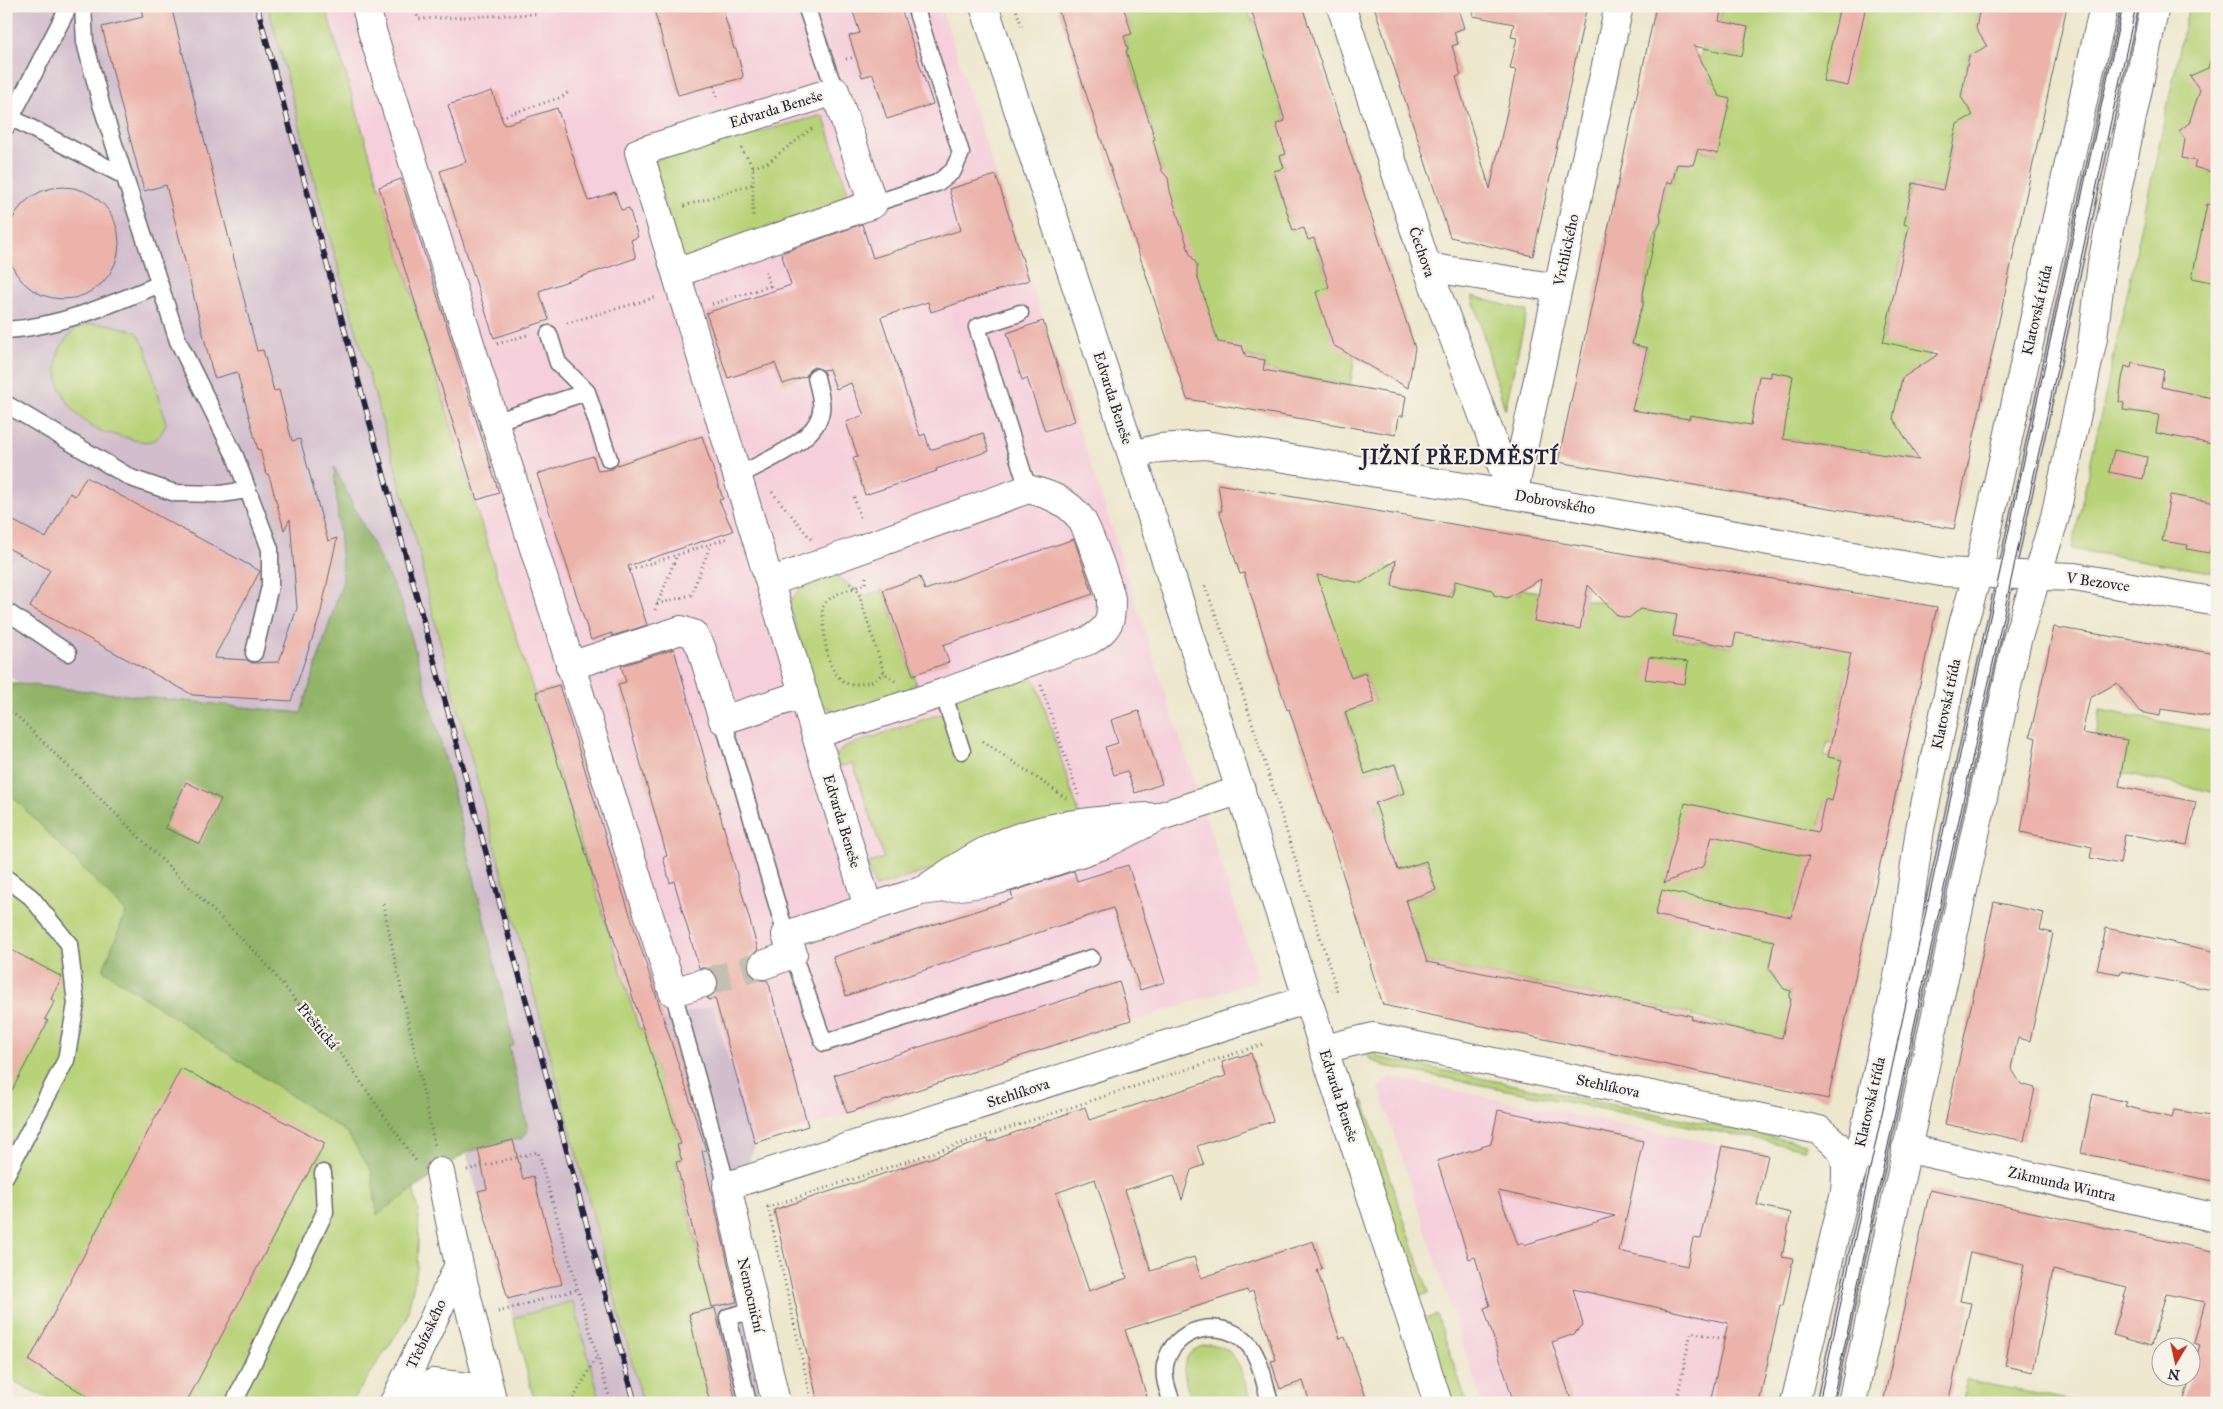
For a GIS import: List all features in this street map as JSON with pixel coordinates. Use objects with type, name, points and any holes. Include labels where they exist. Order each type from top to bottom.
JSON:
[{"type":"street","points":[[366,6],[673,992],[703,983]]},
{"type":"street","name":"Edvarda Beneše","points":[[984,6],[1241,790],[1438,1403]]},
{"type":"street","name":"Čechova","points":[[1340,6],[1426,267],[1513,495]]},
{"type":"street","name":"Vrchlického","points":[[1513,495],[1619,6]]},
{"type":"street","name":"Klatovská třída","points":[[1852,1403],[1884,1144],[1902,958],[1920,829],[1962,628],[1978,573],[2104,6]]},
{"type":"street","name":"Klatovská třída","points":[[1794,1403],[1845,1192],[1884,1144],[2017,640],[2055,517],[2093,338],[2102,263],[2155,6]]},
{"type":"street","name":"Edvarda Beneše","points":[[868,907],[770,582],[745,472],[676,273],[639,152],[727,124],[837,99],[873,204]]},
{"type":"street","points":[[676,273],[873,204]]},
{"type":"street","points":[[1426,267],[1558,288]]},
{"type":"street","name":"Dobrovského","points":[[1132,455],[1160,448],[1205,445],[1513,495],[1941,572],[1978,573]]},
{"type":"street","points":[[770,582],[1028,489],[1056,498],[1067,504],[1081,519],[1111,597],[1111,615],[1102,632],[1090,640],[933,696],[816,734]]},
{"type":"street","name":"V Bezovce","points":[[1978,573],[2074,577],[2217,602]]},
{"type":"street","points":[[570,666],[681,630],[693,634],[701,647],[723,720],[804,694]]},
{"type":"street","points":[[762,964],[790,944],[868,907],[921,890],[984,852],[1012,840],[1060,826],[1106,820],[1158,817],[1241,790]]},
{"type":"street","name":"Stehlíkova","points":[[727,1186],[1308,999]]},
{"type":"street","name":"Stehlíkova","points":[[1324,1048],[1373,1037],[1819,1130],[1843,1152],[1847,1161],[1845,1192]]},
{"type":"street","name":"Zikmunda Wintra","points":[[1884,1144],[2217,1218]]},
{"type":"street","points":[[440,1172],[459,1265],[493,1403]]},
{"type":"street","name":"Nemocniční","points":[[727,1186],[776,1403]]},
{"type":"street","name":"Třebízského","points":[[394,1403],[459,1265]]},
{"type":"street","points":[[394,1403],[433,1383],[469,1387],[493,1403]]},
{"type":"lane","points":[[69,6],[8,120],[124,176]]},
{"type":"lane","points":[[83,6],[85,42],[101,104],[178,341],[235,456],[270,549],[270,586],[254,653]]},
{"type":"lane","points":[[806,6],[837,99]]},
{"type":"lane","points":[[873,204],[937,183],[953,171],[961,153],[915,6]]},
{"type":"lane","name":"Klatovská třída","points":[[1825,1403],[1884,1144],[2130,6]]},
{"type":"lane","points":[[6,330],[22,329],[103,308],[160,284]]},
{"type":"lane","points":[[1020,313],[977,327],[1028,489]]},
{"type":"lane","points":[[549,334],[558,363],[587,392],[609,459]]},
{"type":"lane","points":[[745,472],[801,440],[815,428],[822,410],[816,377]]},
{"type":"lane","points":[[494,422],[587,392]]},
{"type":"lane","points":[[6,404],[131,478],[175,493],[221,494],[248,490]]},
{"type":"lane","points":[[6,611],[68,653]]},
{"type":"lane","points":[[933,696],[952,721],[962,751]]},
{"type":"lane","points":[[723,720],[790,944],[824,1043],[1091,958]]},
{"type":"lane","points":[[6,878],[31,897],[69,944],[76,1004],[66,1060],[6,1175]]},
{"type":"lane","points":[[673,992],[727,1186]]},
{"type":"lane","points":[[234,1403],[326,1212],[323,1173]]},
{"type":"lane","points":[[748,1403],[728,1317],[754,1310]]},
{"type":"lane","points":[[1172,1403],[1165,1382],[1165,1365],[1171,1350],[1182,1338],[1196,1330],[1211,1327],[1226,1329],[1239,1336],[1250,1346],[1257,1360],[1270,1403]]},
{"type":"path","points":[[414,6],[418,19],[536,14]]},
{"type":"path","points":[[706,306],[770,286],[753,228],[753,167],[723,116],[714,86]]},
{"type":"path","points":[[501,117],[562,97],[570,91]]},
{"type":"path","points":[[753,167],[767,162],[837,99]]},
{"type":"path","points":[[658,214],[753,184]]},
{"type":"path","points":[[565,324],[659,296],[662,305]]},
{"type":"path","points":[[472,351],[528,335]]},
{"type":"path","points":[[745,472],[858,591],[884,673],[933,696]]},
{"type":"path","points":[[854,498],[870,545],[865,584],[835,595],[824,604],[822,609],[831,668],[836,676],[850,685],[871,682],[884,673]]},
{"type":"path","points":[[630,570],[737,535]]},
{"type":"path","points":[[657,604],[691,595],[711,544]]},
{"type":"path","points":[[642,642],[677,555]]},
{"type":"path","points":[[1205,584],[1228,646],[1337,990],[1308,999]]},
{"type":"path","points":[[1033,660],[1080,800]]},
{"type":"path","name":"Přeštická","points":[[6,710],[18,717],[260,956],[344,1058],[416,1162],[440,1172]]},
{"type":"path","points":[[952,721],[1073,802]]},
{"type":"path","points":[[383,904],[440,1172],[471,1170],[538,1152],[611,1403]]},
{"type":"path","points":[[812,1403],[768,1207],[1272,1042]]},
{"type":"path","points":[[473,1318],[579,1289]]},
{"type":"path","points":[[1676,1403],[1691,1332],[1724,1339]]},
{"type":"path","points":[[571,1403],[597,1356]]},
{"type":"shaded area","points":[[6,6],[324,6],[376,187],[532,691],[639,1028],[713,1005],[754,1145],[734,1217],[776,1403],[601,1403],[573,1301],[513,1318],[462,1138],[186,782],[6,675]]},
{"type":"shaded area","points":[[324,6],[941,6],[1259,980],[754,1145],[713,1005],[639,1028],[532,691]]},
{"type":"shaded area","points":[[1389,1077],[1768,1155],[1757,1205],[1791,1213],[1782,1256],[1793,1259],[1783,1306],[1780,1306],[1761,1391],[1764,1392],[1761,1403],[1482,1403],[1379,1088]]},
{"type":"green space","points":[[268,6],[325,6],[474,501],[639,1028],[644,1030],[681,1144],[677,1145],[682,1161],[676,1163],[712,1307],[689,1314],[710,1403],[643,1403],[425,584],[421,557],[325,220]]},
{"type":"green space","points":[[1123,6],[1237,6],[1239,11],[1248,9],[1252,21],[1254,19],[1285,121],[1286,154],[1280,156],[1284,168],[1274,172],[1293,231],[1304,228],[1308,240],[1314,238],[1323,268],[1357,345],[1350,386],[1263,369],[1265,360],[1220,350],[1152,139],[1155,137],[1126,51],[1128,49],[1124,36],[1132,33]]},
{"type":"green space","points":[[1723,6],[1986,6],[1994,15],[1979,11],[1976,29],[2007,37],[2001,62],[1970,54],[1966,72],[1981,76],[1965,78],[1961,97],[1992,105],[1958,124],[1954,139],[1965,143],[1963,150],[1951,148],[1945,190],[1913,183],[1904,224],[1938,232],[1928,260],[1902,254],[1895,287],[1933,296],[1928,317],[1890,309],[1883,341],[1909,347],[1933,343],[1929,359],[1936,361],[1932,383],[1902,378],[1899,392],[1925,455],[1919,463],[1916,459],[1910,458],[1904,462],[1878,456],[1873,451],[1862,449],[1861,452],[1791,439],[1789,449],[1733,422],[1690,415],[1687,430],[1678,417],[1651,413],[1648,425],[1607,393],[1635,399],[1647,348],[1632,344],[1643,308],[1643,294],[1661,222],[1660,214],[1667,181],[1673,183],[1677,164],[1692,164],[1691,148],[1717,154],[1704,93],[1710,88],[1712,80],[1698,68],[1703,43],[1715,50],[1741,56],[1748,28],[1719,21]]},
{"type":"green space","points":[[2189,6],[2217,6],[2217,573],[2072,549]]},
{"type":"green space","points":[[823,115],[850,199],[681,264],[653,160]]},
{"type":"green space","points":[[1472,296],[1527,311],[1505,410]]},
{"type":"green space","points":[[108,324],[137,332],[146,348],[166,423],[160,435],[152,441],[141,441],[98,430],[76,413],[61,389],[57,376],[57,362],[60,350],[67,338],[75,330],[85,325]]},
{"type":"green space","points":[[334,467],[402,603],[448,769],[514,1045],[509,1046],[528,1130],[523,1138],[467,1152],[377,1215],[371,1170],[347,1133],[103,970],[126,912],[6,790],[6,713],[10,683],[301,713],[343,580]]},
{"type":"green space","points":[[1292,544],[1338,578],[1363,582],[1367,561],[1376,565],[1397,569],[1392,586],[1452,597],[1455,585],[1452,584],[1453,578],[1509,593],[1520,594],[1521,589],[1539,592],[1580,628],[1585,600],[1617,605],[1616,615],[1630,617],[1632,608],[1677,613],[1674,633],[1677,638],[1733,647],[1738,617],[1775,640],[1814,646],[1857,648],[1845,678],[1839,707],[1845,746],[1828,742],[1824,756],[1842,760],[1839,771],[1847,773],[1833,801],[1825,800],[1819,825],[1832,828],[1799,895],[1796,895],[1793,907],[1803,909],[1772,952],[1768,972],[1775,974],[1775,978],[1787,981],[1785,989],[1791,991],[1789,998],[1791,999],[1792,1043],[1755,1037],[1756,1032],[1692,1016],[1692,1014],[1427,962],[1411,915],[1405,917],[1400,902],[1436,890],[1426,860],[1397,869],[1375,803],[1404,793],[1395,764],[1358,776],[1360,757],[1345,712],[1375,702],[1365,673],[1329,685]]},
{"type":"green space","points":[[828,572],[866,595],[883,590],[916,683],[904,697],[838,713],[819,703],[789,604],[801,589]]},
{"type":"green space","points":[[1023,674],[1036,682],[1080,817],[958,862],[875,887],[866,864],[884,858],[853,763],[835,768],[835,757],[844,747],[954,709],[958,696]]},
{"type":"green space","points":[[2100,710],[2217,732],[2217,793],[2092,766]]},
{"type":"green space","points":[[6,776],[411,1174],[419,1218],[417,1269],[406,1320],[351,1403],[56,1403],[6,1377]]},
{"type":"green space","points":[[1379,1047],[1377,1057],[1806,1144],[1805,1149],[1385,1066],[1370,1059],[1365,1049]]},
{"type":"green space","points":[[1363,1100],[1429,1293],[1414,1298],[1350,1104]]},
{"type":"green space","points":[[573,1301],[601,1403],[535,1403],[513,1318]]},
{"type":"green space","points":[[1437,1315],[1467,1403],[1448,1403],[1421,1320]]},
{"type":"green space","points":[[1209,1344],[1219,1346],[1234,1357],[1239,1365],[1251,1403],[1192,1403],[1186,1384],[1184,1367],[1186,1359],[1190,1353]]},
{"type":"green space","points":[[1966,1380],[2083,1403],[1963,1403]]},
{"type":"building","points":[[140,6],[171,6],[257,351],[263,350],[274,391],[279,390],[292,441],[300,439],[328,541],[337,538],[320,616],[291,701],[193,695],[30,607],[50,570],[6,547],[6,517],[46,538],[70,493],[75,496],[86,477],[260,571],[214,658],[247,660],[252,663],[279,662],[297,608],[290,519],[284,530],[271,482],[268,474],[266,474],[260,449],[258,450],[237,372],[215,378],[213,374],[166,185],[144,191],[119,97],[102,27],[143,17]]},
{"type":"building","points":[[653,6],[722,6],[734,49],[736,49],[743,75],[742,78],[678,95]]},
{"type":"building","points":[[851,6],[900,6],[933,104],[887,119],[873,74],[862,77],[849,36],[860,33]]},
{"type":"building","points":[[1057,6],[1123,6],[1132,34],[1124,36],[1128,50],[1126,51],[1155,139],[1153,140],[1162,171],[1168,178],[1170,191],[1190,254],[1197,265],[1197,275],[1218,342],[1242,346],[1246,357],[1265,360],[1263,370],[1406,396],[1403,416],[1399,416],[1396,435],[1187,399]]},
{"type":"building","points":[[1250,6],[1302,6],[1415,348],[1408,388],[1333,345],[1316,292],[1329,287],[1314,238],[1308,240],[1304,228],[1293,231],[1274,171],[1284,168],[1280,156],[1286,154],[1276,124],[1285,121]]},
{"type":"building","points":[[1374,6],[1457,6],[1464,28],[1454,32],[1458,44],[1452,46],[1461,75],[1456,77],[1490,189],[1516,70],[1510,69],[1517,38],[1511,37],[1514,24],[1473,16],[1474,6],[1587,6],[1533,256],[1450,237]]},
{"type":"building","points":[[1656,6],[1722,6],[1719,21],[1748,27],[1742,56],[1694,46],[1719,96],[1730,99],[1718,154],[1698,149],[1693,165],[1677,164],[1672,183],[1667,182],[1660,211],[1661,222],[1656,232],[1643,294],[1643,306],[1639,314],[1632,344],[1647,348],[1632,410],[1689,419],[1690,415],[1751,425],[1759,376],[1771,377],[1771,372],[1793,376],[1783,439],[1919,460],[1893,418],[1902,378],[1939,354],[1883,342],[1909,226],[1904,224],[1913,183],[1943,190],[1957,124],[1973,115],[1961,97],[1969,56],[1987,46],[1976,29],[1980,6],[2067,6],[1954,529],[1558,462]]},
{"type":"building","points":[[1840,6],[1866,6],[1848,86],[1823,81]]},
{"type":"building","points":[[2213,53],[2217,54],[2217,167],[2214,173],[2194,167],[2196,161],[2182,158],[2185,139],[2179,131],[2189,123],[2200,90],[2190,76],[2208,68]]},
{"type":"building","points":[[492,91],[504,125],[557,108],[588,201],[615,192],[621,210],[629,208],[638,237],[631,240],[636,258],[539,291],[549,320],[494,338],[440,171],[466,162],[448,105]]},
{"type":"building","points":[[996,175],[1029,280],[931,312],[928,302],[881,317],[920,436],[925,434],[930,450],[983,433],[989,451],[865,495],[853,458],[858,457],[846,422],[864,415],[851,383],[836,389],[829,369],[823,370],[814,367],[809,370],[806,376],[783,384],[775,363],[728,378],[706,313],[791,285],[781,253],[862,224],[873,258],[961,230],[949,189]]},
{"type":"building","points":[[401,179],[499,493],[477,500],[379,187]]},
{"type":"building","points":[[63,187],[84,192],[102,204],[114,222],[119,243],[114,264],[102,282],[84,294],[63,299],[42,294],[24,282],[12,264],[7,243],[12,222],[24,204],[42,192]]},
{"type":"building","points":[[2207,204],[2217,205],[2217,283],[2192,278]]},
{"type":"building","points":[[1043,321],[1075,421],[1045,431],[1027,378],[1022,380],[1007,333]]},
{"type":"building","points":[[2132,363],[2164,370],[2161,387],[2217,399],[2217,445],[2156,433],[2159,415],[2123,410],[2124,403],[2119,402],[2122,379],[2125,366],[2131,368]]},
{"type":"building","points":[[702,436],[723,499],[719,500],[733,531],[628,566],[647,625],[612,636],[612,633],[591,640],[537,474],[593,456],[598,471],[612,469],[617,465]]},
{"type":"building","points":[[2114,450],[2147,457],[2143,479],[2109,472]]},
{"type":"building","points":[[1218,484],[1937,607],[1828,1099],[1383,1005],[1370,964],[1372,964],[1289,709],[1287,710],[1244,573],[1240,574],[1219,511],[1222,511]],"holes":[[[1396,560],[1392,586],[1452,597],[1455,581],[1492,590],[1494,595],[1507,598],[1541,579],[1534,621],[1580,629],[1588,585],[1618,616],[1629,618],[1640,609],[1677,615],[1673,636],[1733,647],[1736,633],[1851,653],[1828,757],[1842,760],[1832,801],[1825,799],[1818,832],[1685,803],[1664,883],[1704,866],[1712,836],[1809,857],[1791,917],[1662,890],[1655,915],[1774,941],[1769,968],[1784,989],[1791,991],[1789,998],[1791,999],[1782,1038],[1691,1019],[1692,1016],[1614,999],[1427,962],[1406,900],[1436,890],[1426,861],[1398,870],[1375,803],[1404,793],[1395,764],[1365,774],[1345,712],[1375,702],[1365,673],[1351,678],[1317,575],[1361,583]]]},
{"type":"building","points":[[2170,495],[2217,503],[2217,550],[2210,549],[2209,553],[2187,549],[2188,545],[2162,541]]},
{"type":"building","points":[[1074,539],[1093,594],[943,645],[949,662],[913,675],[883,590],[920,577],[925,590]]},
{"type":"building","points":[[2054,627],[2217,654],[2217,711],[2212,710],[2211,717],[2161,709],[2160,716],[2140,712],[2117,683],[2090,698],[2082,733],[2127,740],[2119,786],[2196,802],[2187,845],[2125,834],[2120,864],[2090,858],[2092,847],[2021,832],[2036,738],[2030,736]]},
{"type":"building","points":[[674,649],[758,950],[751,955],[748,962],[748,970],[753,977],[767,980],[769,984],[808,1126],[755,1143],[715,998],[708,1000],[707,998],[715,993],[718,987],[718,979],[713,971],[699,968],[674,881],[670,883],[663,857],[667,856],[618,684],[626,682],[621,666]]},
{"type":"building","points":[[1649,657],[1688,662],[1685,684],[1645,679]]},
{"type":"building","points":[[559,685],[617,874],[706,1150],[702,1151],[737,1302],[712,1307],[676,1162],[682,1161],[677,1145],[681,1144],[589,864],[536,692]]},
{"type":"building","points":[[1139,711],[1162,784],[1135,793],[1127,771],[1114,775],[1105,747],[1118,743],[1111,720]]},
{"type":"building","points":[[186,782],[221,799],[200,844],[165,828]]},
{"type":"building","points":[[1128,865],[1165,982],[1140,990],[1113,908],[846,996],[833,957],[1013,899],[1011,892],[1074,871],[1077,881]]},
{"type":"building","points":[[1994,902],[2044,913],[2040,930],[2053,933],[2030,1041],[2018,1038],[2011,1068],[2021,1084],[2035,1088],[2024,1141],[1945,1124]]},
{"type":"building","points":[[2106,928],[2217,952],[2217,991],[2121,971],[2120,974],[2097,970]]},
{"type":"building","points":[[6,947],[62,977],[51,999],[55,1001],[45,1019],[48,1021],[6,1102]]},
{"type":"building","points":[[1119,982],[1131,1020],[847,1113],[834,1075]]},
{"type":"building","points":[[1251,1053],[1273,1121],[1197,1146],[1204,1165],[1191,1170],[1182,1200],[1174,1175],[1125,1190],[1151,1271],[1194,1257],[1201,1278],[1313,1241],[1322,1269],[1317,1270],[1340,1339],[1345,1337],[1368,1403],[1310,1403],[1303,1381],[1280,1389],[1271,1361],[1276,1360],[1253,1291],[1248,1293],[1247,1290],[1125,1330],[1149,1403],[818,1403],[774,1210],[988,1139],[989,1142],[1085,1107],[1089,1120],[1226,1076],[1222,1062]],"holes":[[[1095,1179],[1127,1278],[1089,1291],[1056,1193]]]},
{"type":"building","points":[[181,1068],[325,1143],[186,1403],[99,1403],[29,1361]]},
{"type":"building","points":[[2093,1094],[2127,1102],[2125,1106],[2172,1118],[2174,1110],[2217,1117],[2217,1182],[2081,1153]]},
{"type":"building","points":[[1498,1110],[1643,1141],[1619,1251],[1687,1266],[1693,1238],[1701,1239],[1722,1146],[1768,1155],[1757,1205],[1791,1213],[1782,1257],[1793,1259],[1783,1306],[1780,1305],[1759,1403],[1710,1403],[1728,1323],[1573,1289],[1583,1325],[1574,1334],[1552,1342],[1572,1403],[1514,1403],[1484,1308],[1490,1306],[1475,1257],[1469,1259],[1437,1161],[1491,1144]],"holes":[[[1498,1191],[1615,1216],[1524,1245],[1523,1243],[1518,1245]]]},
{"type":"building","points":[[513,1140],[523,1179],[533,1176],[562,1284],[508,1299],[478,1191],[487,1189],[478,1149]]},
{"type":"building","points":[[1930,1190],[2217,1252],[2217,1403],[2183,1403],[2188,1386],[2200,1386],[2200,1336],[2196,1336],[2205,1302],[2166,1294],[2154,1336],[2150,1336],[2150,1346],[2113,1335],[2127,1287],[2053,1270],[2033,1372],[2005,1366],[2024,1264],[1970,1252],[1960,1301],[1971,1303],[1948,1403],[1883,1403]]},
{"type":"building","points":[[715,1308],[736,1403],[710,1403],[689,1314]]},
{"type":"tunnel","points":[[703,983],[763,965]]},
{"type":"tram line","points":[[1819,1403],[2123,6]]},
{"type":"tram line","points":[[1832,1403],[2136,6]]},
{"type":"railway","points":[[257,6],[635,1403]]},
{"type":"district","name":"JIŽNÍ PŘEDMĚSTÍ","points":[[1460,457]]}]
